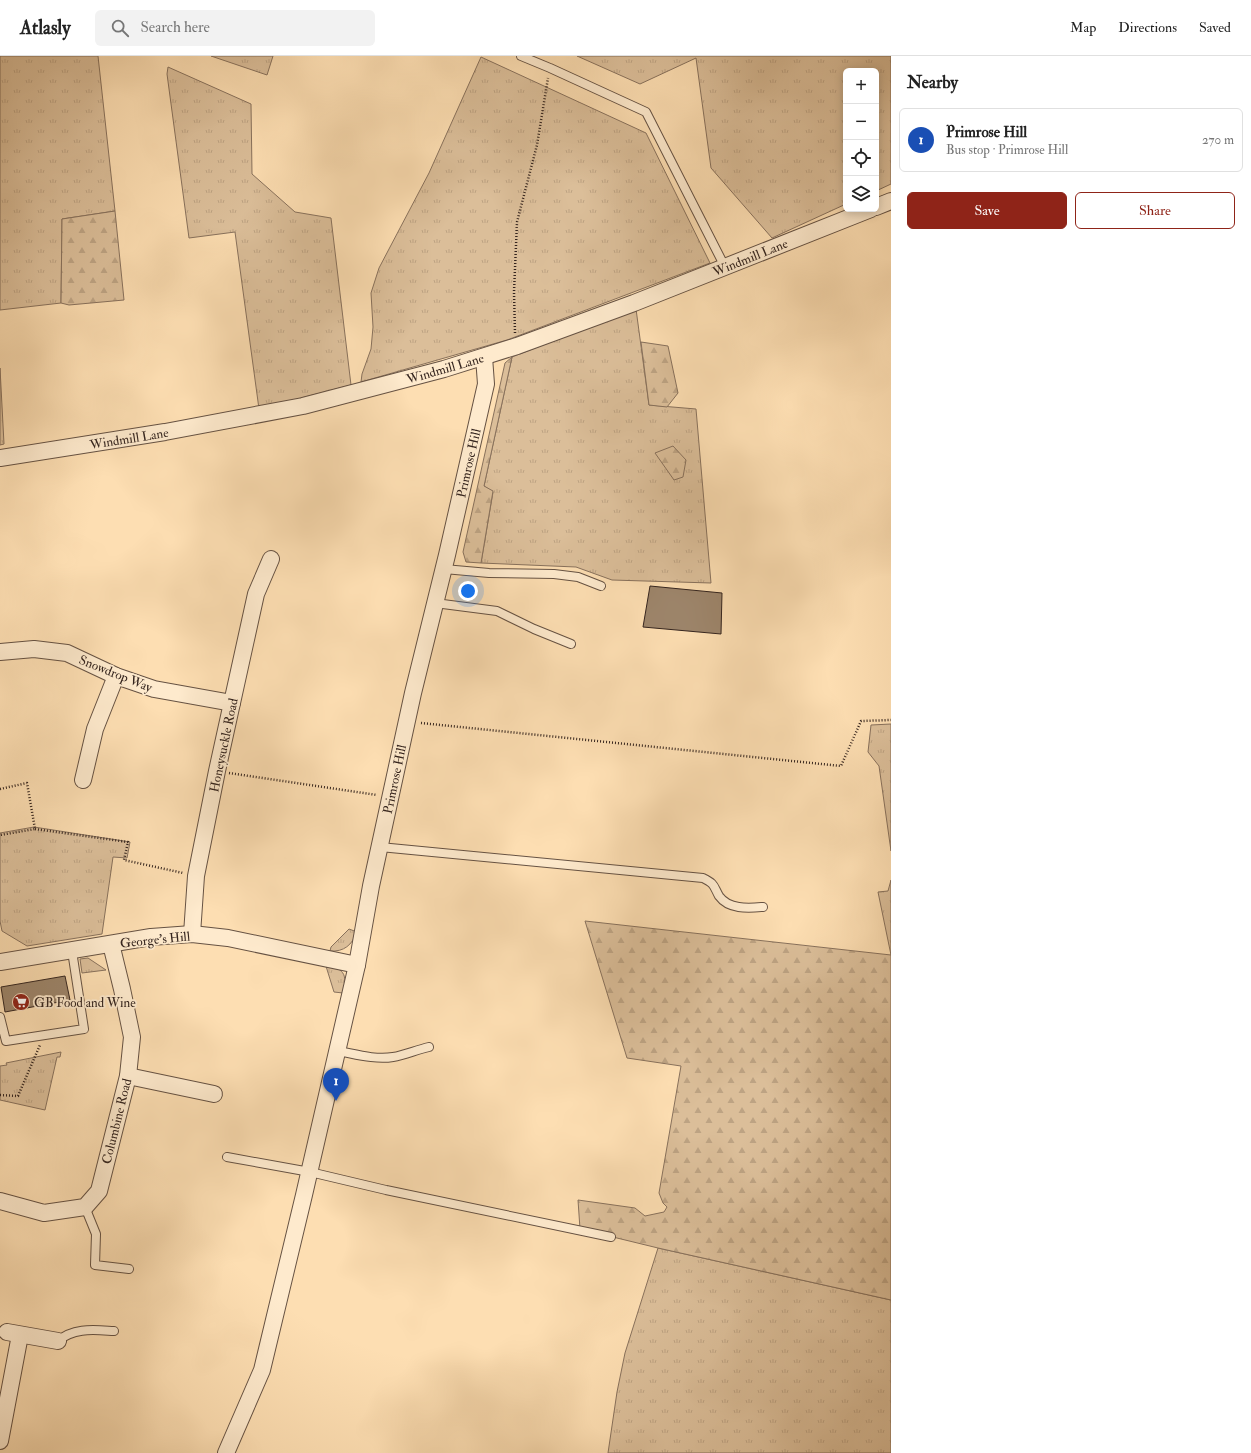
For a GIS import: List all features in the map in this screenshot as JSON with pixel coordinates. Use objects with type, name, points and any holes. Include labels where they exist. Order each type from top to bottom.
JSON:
[{"type":"street","points":[[879,206],[891,201]]},
{"type":"street","name":"Windmill Lane","points":[[0,458],[165,432],[303,406],[444,369],[516,346],[634,303],[863,212]]},
{"type":"street","name":"Primrose Hill","points":[[226,1453],[262,1370],[310,1172],[357,965],[406,722],[444,569],[486,384],[484,357]]},
{"type":"street","name":"Honeysuckle Road","points":[[192,934],[196,876],[217,771],[256,594],[271,559]]},
{"type":"street","name":"Snowdrop Way","points":[[0,652],[34,649],[67,653],[116,676],[154,689],[232,703]]},
{"type":"street","points":[[83,780],[95,729],[116,676]]},
{"type":"street","name":"George's Hill","points":[[0,960],[151,937],[192,934],[228,938],[357,965]]},
{"type":"street","name":"Columbine Road","points":[[85,1207],[99,1191],[128,1076],[132,1037],[111,944]]},
{"type":"street","points":[[128,1076],[214,1094]]},
{"type":"street","points":[[0,1201],[44,1213],[85,1207]]},
{"type":"street","points":[[0,1441],[13,1334],[58,1341]]},
{"type":"lane","points":[[520,56],[550,68],[646,112],[725,267]]},
{"type":"lane","points":[[444,569],[489,573],[554,574],[578,577],[601,586]]},
{"type":"lane","points":[[435,603],[498,611],[534,629],[571,644]]},
{"type":"lane","points":[[380,846],[703,878],[712,882],[724,902],[741,908],[763,907]]},
{"type":"lane","points":[[0,1017],[6,1041],[84,1030],[72,950]]},
{"type":"lane","points":[[338,1050],[370,1056],[391,1057],[406,1055],[429,1047]]},
{"type":"lane","points":[[227,1157],[310,1172],[386,1190],[611,1237]]},
{"type":"lane","points":[[85,1207],[96,1234],[95,1265],[129,1269]]},
{"type":"lane","points":[[58,1341],[68,1334],[82,1330],[114,1331]]},
{"type":"path","points":[[516,346],[514,292],[517,222],[537,145],[550,68]]},
{"type":"path","points":[[406,722],[841,766],[860,721],[891,720]]},
{"type":"path","points":[[217,771],[390,797]]},
{"type":"path","points":[[0,789],[27,783],[35,829]]},
{"type":"path","points":[[0,835],[35,829],[128,842],[124,860],[189,874]]},
{"type":"path","points":[[0,1095],[18,1096],[45,1035]]},
{"type":"green space","points":[[0,56],[98,56],[115,211],[62,219],[61,303],[0,310]]},
{"type":"green space","points":[[211,56],[273,56],[267,75]]},
{"type":"green space","points":[[577,56],[891,56],[891,184],[879,190],[879,68],[843,68],[843,205],[772,238],[711,168],[696,58],[640,84]]},
{"type":"green space","points":[[481,57],[646,133],[710,263],[507,340],[361,382],[362,374],[371,349],[373,327],[371,293],[379,268],[429,173]]},
{"type":"green space","points":[[168,67],[251,104],[252,174],[295,212],[331,218],[351,385],[259,409],[235,232],[189,238],[167,74]]},
{"type":"green space","points":[[115,211],[124,300],[69,305],[61,303],[62,219]]},
{"type":"green space","points":[[636,309],[649,405],[696,409],[711,583],[612,580],[576,567],[481,563],[493,492],[484,486],[512,357]]},
{"type":"green space","points":[[641,342],[668,346],[678,393],[667,407],[649,405]]},
{"type":"green space","points":[[512,357],[484,486],[493,491],[481,563],[466,562],[463,552],[505,363]]},
{"type":"green space","points":[[0,368],[4,444],[0,445]]},
{"type":"green space","points":[[673,446],[686,460],[683,477],[674,480],[655,453]]},
{"type":"green space","points":[[891,724],[891,851],[879,766],[868,752],[871,725]]},
{"type":"green space","points":[[34,827],[130,842],[127,858],[113,857],[102,934],[27,946],[2,931],[0,921],[0,833]]},
{"type":"green space","points":[[891,880],[891,955],[878,892],[888,891]]},
{"type":"green space","points":[[585,921],[891,955],[891,1300],[580,1229],[578,1200],[635,1208],[645,1216],[664,1212],[667,1207],[663,1203],[659,1193],[681,1066],[627,1058]]},
{"type":"green space","points":[[349,929],[357,932],[353,941],[343,949],[330,951],[331,947]]},
{"type":"green space","points":[[88,958],[106,970],[82,973],[80,959]]},
{"type":"green space","points":[[325,963],[343,973],[345,980],[343,993],[334,992]]},
{"type":"green space","points":[[61,1052],[60,1057],[57,1057],[45,1110],[0,1100],[0,1066],[7,1065],[6,1063]]},
{"type":"green space","points":[[658,1248],[891,1300],[891,1453],[608,1453],[617,1392],[625,1353]]},
{"type":"building","points":[[650,586],[722,593],[721,634],[643,627]]},
{"type":"building","points":[[65,976],[70,1000],[5,1012],[1,987]]},
{"type":"place","name":"GB Food and Wine","points":[[21,1002]]},
{"type":"place","name":"Primrose Hill","points":[[336,1101]]}]
